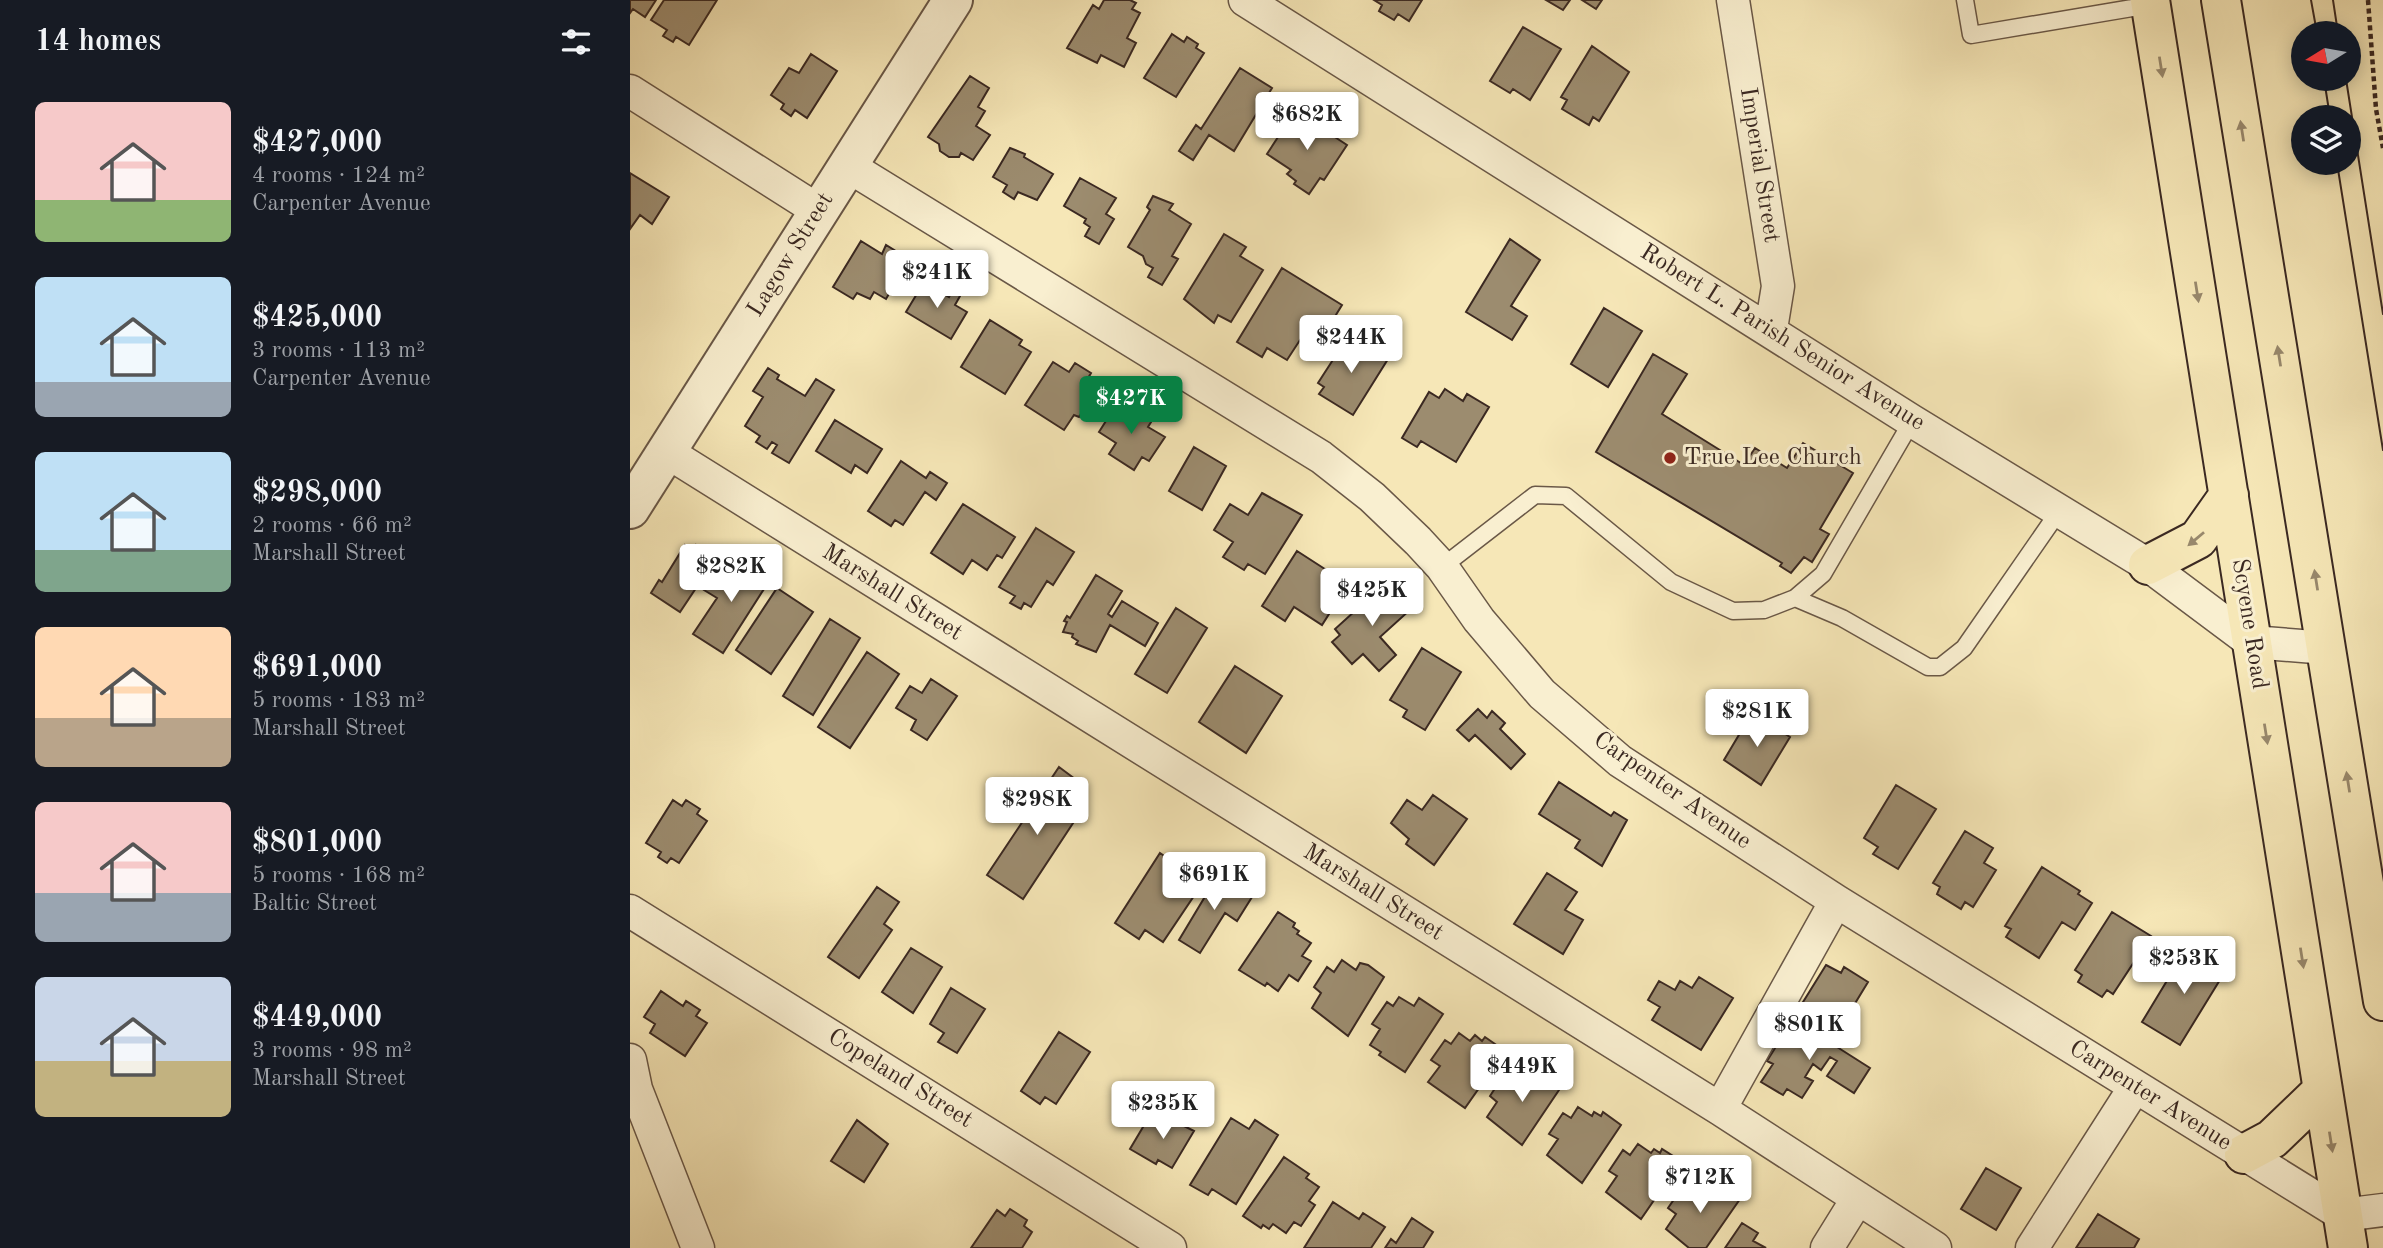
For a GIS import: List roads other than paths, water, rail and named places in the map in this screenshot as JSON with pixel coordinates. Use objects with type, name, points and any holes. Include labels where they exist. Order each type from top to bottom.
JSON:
[{"type":"main road","points":[[2221,0],[2383,1001]]},
{"type":"main road","name":"Scyene Road","points":[[2150,2],[2345,1232]]},
{"type":"main road","points":[[2148,565],[2198,539],[2229,495]]},
{"type":"main road","points":[[2244,1154],[2272,1139],[2323,1090]]},
{"type":"street","name":"Lagow Street","points":[[630,509],[953,0]]},
{"type":"street","name":"Robert L. Parish Senior Avenue","points":[[1245,0],[1771,329],[1912,421],[2148,565],[2251,642]]},
{"type":"street","name":"Imperial Street","points":[[1733,0],[1778,286],[1771,329]]},
{"type":"street","points":[[630,92],[819,211]]},
{"type":"street","name":"Carpenter Avenue","points":[[848,166],[1321,457],[1372,497],[1442,567],[1479,620],[1542,694],[1620,761],[1836,901],[2244,1154],[2345,1232]]},
{"type":"street","name":"Marshall Street","points":[[667,452],[1720,1108],[1935,1248]]},
{"type":"street","points":[[2251,642],[2327,648]]},
{"type":"street","points":[[1720,1108],[1836,901]]},
{"type":"street","name":"Copeland Street","points":[[630,911],[1170,1248]]},
{"type":"street","points":[[630,1060],[636,1088],[698,1248]]},
{"type":"street","points":[[2032,1248],[2135,1087]]},
{"type":"street","points":[[1827,1248],[1858,1198]]},
{"type":"street","points":[[2345,1232],[2383,1210]]},
{"type":"lane","points":[[1965,0],[1971,35],[2150,2]]},
{"type":"lane","points":[[1442,567],[1535,495],[1566,496],[1671,582],[1733,611],[1764,610],[1795,598],[1823,574],[1912,421]]},
{"type":"lane","points":[[1795,598],[1842,618],[1928,667],[1940,667],[1964,648],[2059,511]]},
{"type":"tram line","points":[[2311,0],[2315,21]]},
{"type":"tram line","points":[[2333,0],[2336,21]]},
{"type":"tram line","points":[[2326,91],[2328,105]]},
{"type":"tram line","points":[[2348,91],[2383,314]]},
{"type":"tram line","points":[[2339,175],[2383,450]]},
{"type":"place","name":"True Lee Church","points":[[1670,458]]}]
